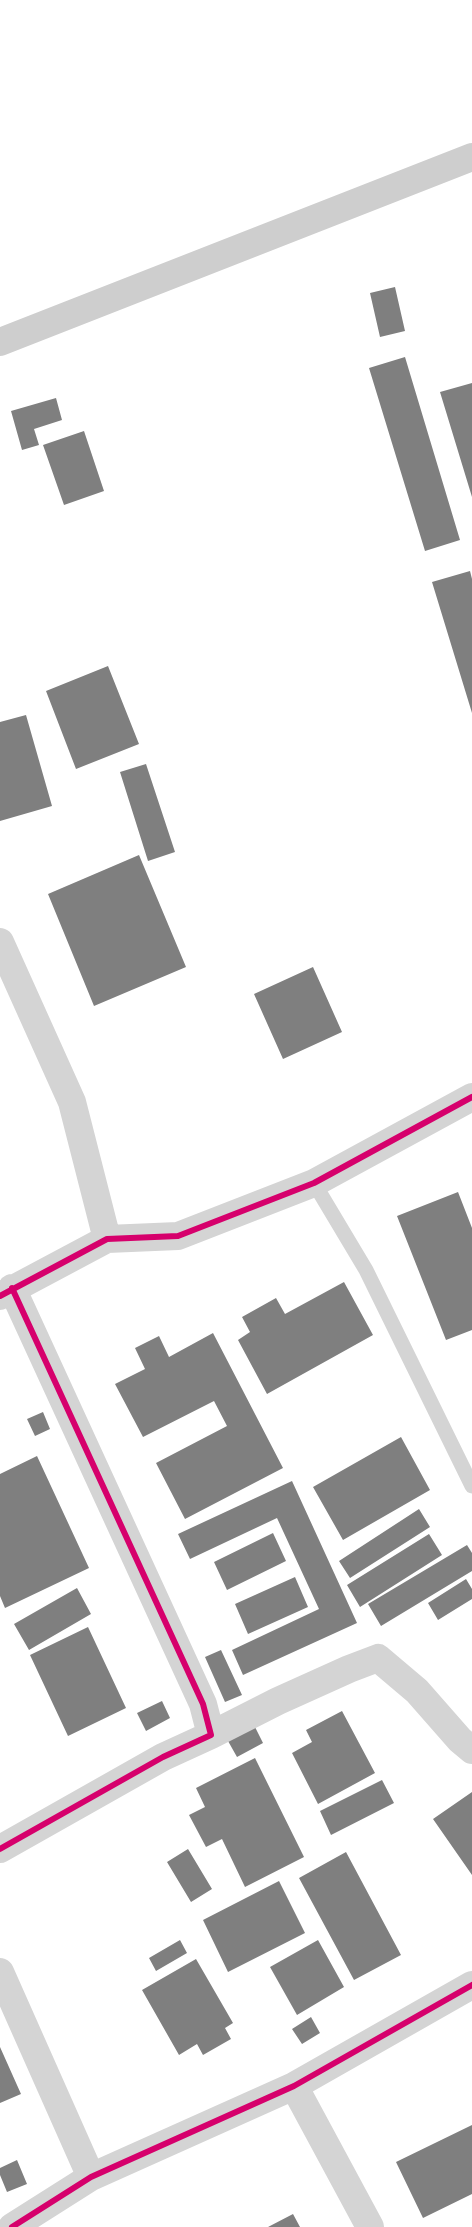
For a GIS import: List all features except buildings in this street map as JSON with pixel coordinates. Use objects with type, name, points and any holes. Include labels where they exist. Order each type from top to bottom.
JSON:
[{"type":"main road","points":[[0,342],[472,157]]},
{"type":"street","points":[[0,942],[72,1102],[107,1238]]},
{"type":"street","points":[[211,1735],[203,1704],[6,1292],[107,1238],[178,1236],[314,1182],[472,1097]]},
{"type":"street","points":[[0,1849],[163,1757],[286,1697],[378,1658],[417,1691],[460,1740],[472,1750]]},
{"type":"street","points":[[0,1972],[91,2177]]},
{"type":"street","points":[[12,2227],[91,2177],[294,2086],[472,1985]]},
{"type":"street","points":[[294,2086],[370,2227]]},
{"type":"lane","points":[[314,1182],[366,1270],[472,1486]]},
{"type":"cycle path","points":[[0,1296],[107,1239],[178,1236],[314,1183],[472,1097]]},
{"type":"cycle path","points":[[0,1849],[163,1757],[211,1735],[203,1704],[12,1288]]},
{"type":"cycle path","points":[[12,2227],[91,2177],[294,2086],[472,1985]]}]
